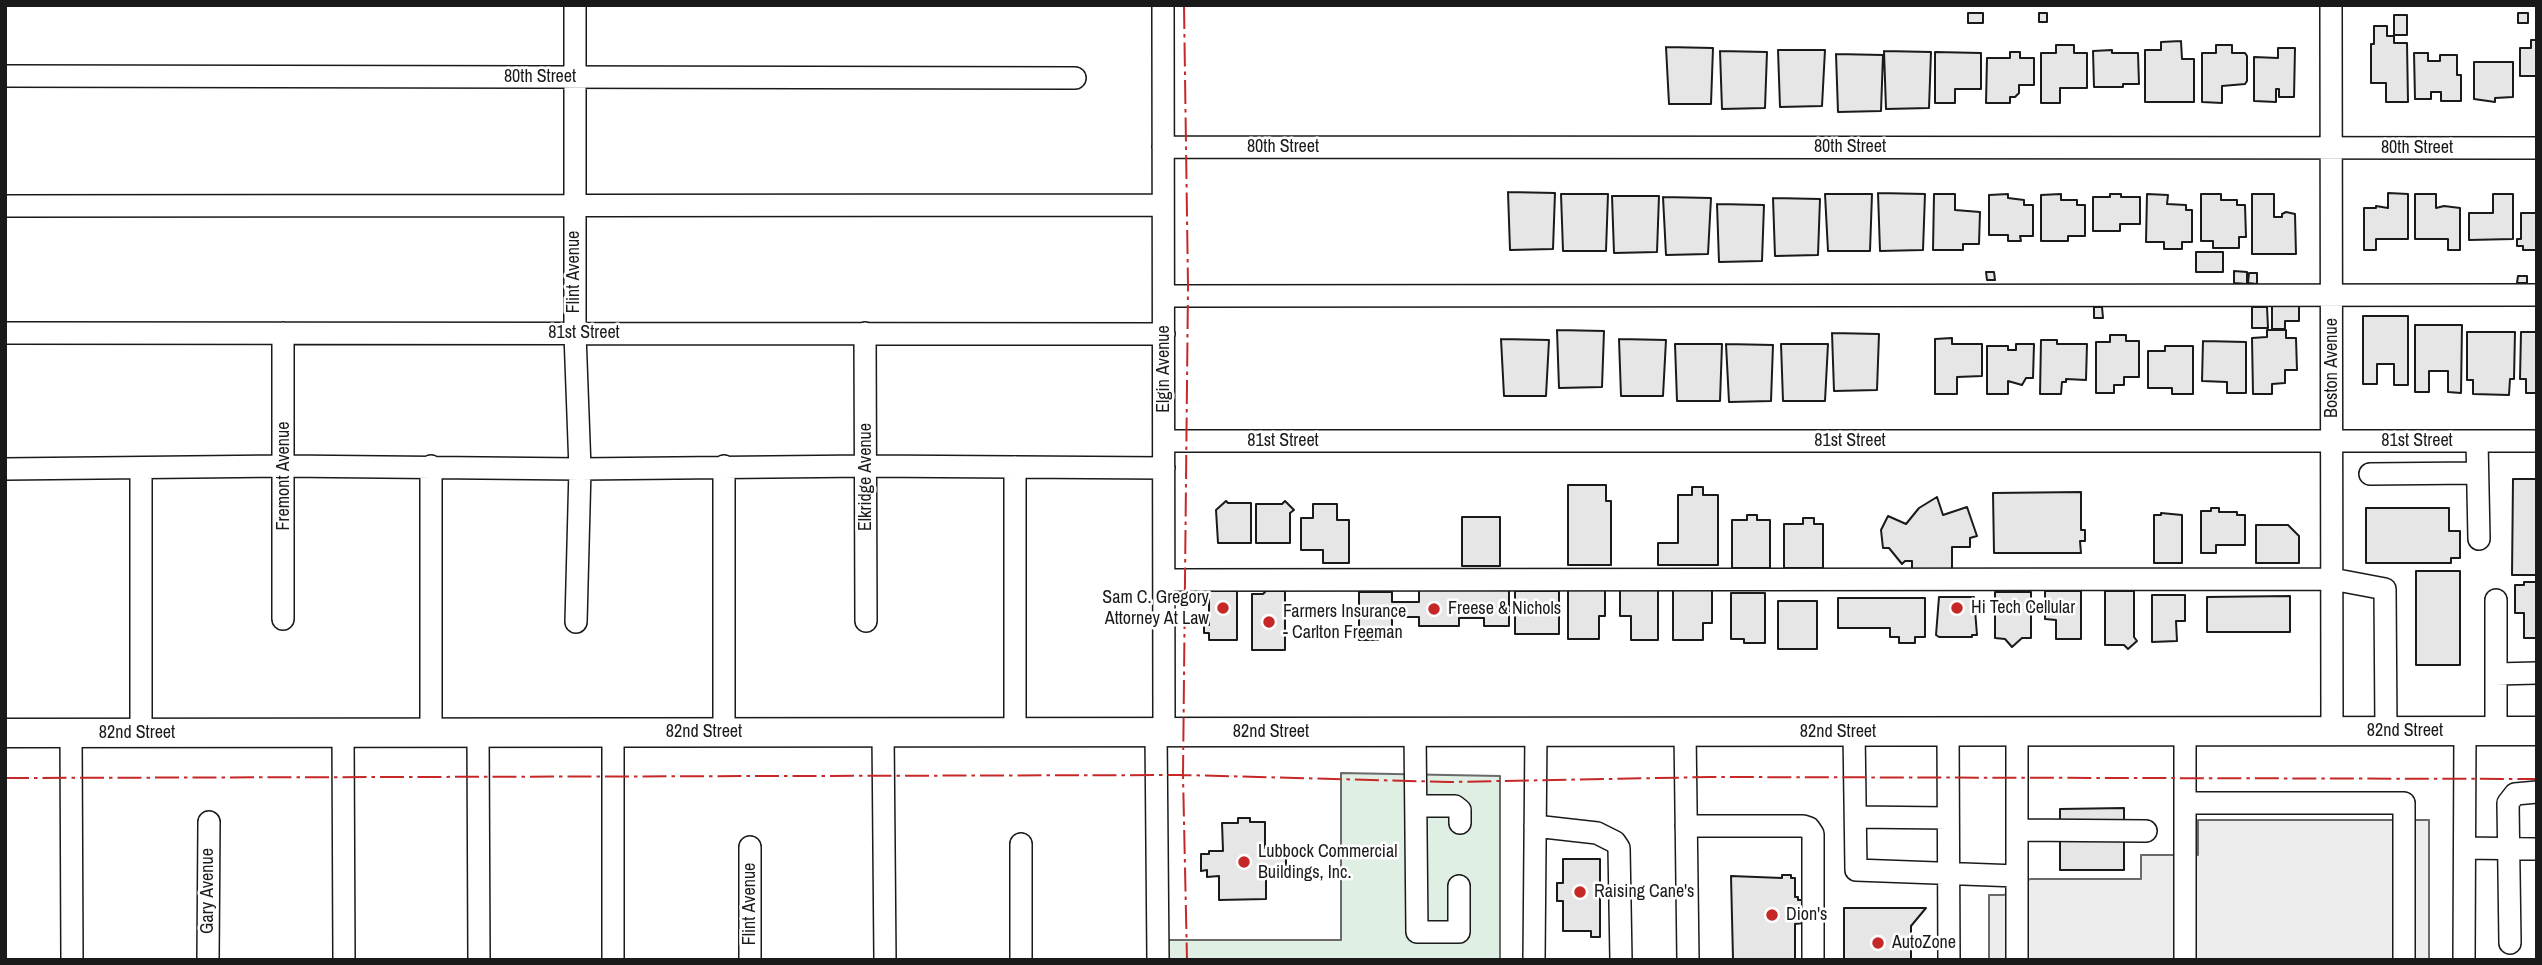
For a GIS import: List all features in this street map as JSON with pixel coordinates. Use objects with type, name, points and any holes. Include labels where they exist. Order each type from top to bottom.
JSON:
[{"type":"main road","name":"82nd Street","points":[[5,733],[2537,731]]},
{"type":"street","name":"Flint Avenue","points":[[575,5],[575,334],[580,469],[576,622]]},
{"type":"street","name":"Elgin Avenue","points":[[1158,960],[1164,580],[1163,5]]},
{"type":"street","name":"Boston Avenue","points":[[2331,5],[2332,731]]},
{"type":"street","name":"80th Street","points":[[5,76],[1075,78]]},
{"type":"street","name":"80th Street","points":[[1163,147],[2537,148]]},
{"type":"street","points":[[5,206],[1163,205]]},
{"type":"street","points":[[1164,296],[2537,295]]},
{"type":"street","name":"81st Street","points":[[5,333],[1164,334]]},
{"type":"street","name":"Fremont Avenue","points":[[283,333],[284,619]]},
{"type":"street","name":"Elkridge Avenue","points":[[865,333],[866,621]]},
{"type":"street","name":"81st Street","points":[[1164,441],[2537,441]]},
{"type":"street","points":[[2477,441],[2479,539]]},
{"type":"street","points":[[5,469],[284,466],[580,469],[724,466],[1164,468]]},
{"type":"street","points":[[431,466],[431,733]]},
{"type":"street","points":[[724,466],[724,733]]},
{"type":"street","points":[[1014,467],[1014,732]]},
{"type":"street","points":[[141,469],[141,733]]},
{"type":"street","points":[[2370,474],[2477,473]]},
{"type":"street","points":[[1164,580],[2332,579],[2385,589],[2386,731]]},
{"type":"street","points":[[2496,600],[2496,731]]},
{"type":"street","points":[[2496,674],[2537,673]]},
{"type":"street","points":[[2185,731],[2185,960]]},
{"type":"street","points":[[2464,960],[2465,731]]},
{"type":"street","points":[[1415,732],[1417,932],[1459,932],[1459,886]]},
{"type":"street","points":[[1534,960],[1536,732]]},
{"type":"street","points":[[1685,732],[1688,960]]},
{"type":"street","points":[[1854,732],[1856,870],[2017,876]]},
{"type":"street","points":[[1948,732],[1949,960]]},
{"type":"street","points":[[2017,732],[2017,960]]},
{"type":"street","points":[[71,733],[72,960]]},
{"type":"street","points":[[343,733],[344,960]]},
{"type":"street","points":[[478,733],[479,960]]},
{"type":"street","points":[[613,733],[613,960]]},
{"type":"street","points":[[883,733],[885,960]]},
{"type":"street","points":[[2510,943],[2509,799],[2520,792],[2537,792]]},
{"type":"street","points":[[2185,803],[2404,803],[2404,960]]},
{"type":"street","points":[[1416,806],[1455,806],[1460,810],[1460,822]]},
{"type":"street","points":[[1856,817],[1948,818]]},
{"type":"street","name":"Gary Avenue","points":[[208,960],[209,822]]},
{"type":"street","points":[[1535,826],[1597,834],[1609,838],[1619,848],[1621,960]]},
{"type":"street","points":[[1535,826],[1544,842],[1545,960]]},
{"type":"street","points":[[1686,826],[1809,828],[1814,843],[1813,960]]},
{"type":"street","points":[[2017,830],[2146,831]]},
{"type":"street","points":[[1609,838],[1609,960]]},
{"type":"street","points":[[1021,844],[1021,960]]},
{"type":"street","name":"Flint Avenue","points":[[750,847],[750,960]]},
{"type":"street","points":[[2465,848],[2537,849]]},
{"type":"green space","points":[[1341,773],[1500,776],[1500,960],[1165,960],[1165,940],[1341,940]]},
{"type":"shaded area","points":[[2198,820],[2429,820],[2429,960],[1989,960],[1989,895],[2004,895],[2030,879],[2141,879],[2141,855],[2198,855]]},
{"type":"building","points":[[1968,13],[1983,13],[1983,23],[1968,23]]},
{"type":"building","points":[[2039,13],[2047,13],[2047,22],[2039,22]]},
{"type":"building","points":[[2518,13],[2528,13],[2528,23],[2518,23]]},
{"type":"building","points":[[2394,15],[2407,15],[2407,35],[2394,35]]},
{"type":"building","points":[[2374,26],[2387,26],[2387,36],[2394,36],[2394,43],[2407,43],[2408,102],[2386,102],[2386,83],[2371,83]]},
{"type":"building","points":[[2531,40],[2537,40],[2537,76],[2520,76],[2520,48],[2531,48]]},
{"type":"building","points":[[2181,41],[2182,59],[2194,59],[2194,102],[2145,102],[2145,50],[2161,50],[2161,42]]},
{"type":"building","points":[[2056,45],[2074,45],[2074,53],[2087,53],[2087,88],[2060,88],[2060,103],[2041,103],[2041,53],[2056,53]]},
{"type":"building","points":[[2216,45],[2232,45],[2232,53],[2245,53],[2247,81],[2245,84],[2222,86],[2222,103],[2202,102],[2202,53],[2216,53]]},
{"type":"building","points":[[1666,47],[1713,48],[1711,104],[1669,104]]},
{"type":"building","points":[[2278,48],[2295,48],[2294,97],[2279,97],[2279,89],[2276,89],[2276,102],[2254,101],[2254,57],[2278,58]]},
{"type":"building","points":[[1778,50],[1825,50],[1822,106],[1780,107]]},
{"type":"building","points":[[2112,50],[2112,53],[2138,53],[2139,84],[2094,87],[2093,51]]},
{"type":"building","points":[[1720,51],[1767,52],[1765,108],[1722,109]]},
{"type":"building","points":[[1884,51],[1931,52],[1929,108],[1886,109]]},
{"type":"building","points":[[1935,52],[1981,53],[1981,89],[1955,89],[1955,103],[1935,103]]},
{"type":"building","points":[[2010,52],[2020,52],[2020,58],[2034,58],[2034,85],[2019,85],[2019,93],[2010,97],[2010,103],[1986,103],[1987,58],[2010,58]]},
{"type":"building","points":[[2414,53],[2428,53],[2428,61],[2440,61],[2440,55],[2457,55],[2457,75],[2461,75],[2461,101],[2441,101],[2441,92],[2431,92],[2431,99],[2415,99]]},
{"type":"building","points":[[1836,54],[1883,55],[1881,111],[1838,112]]},
{"type":"building","points":[[2474,62],[2513,62],[2513,97],[2495,98],[2495,102],[2474,99]]},
{"type":"building","points":[[1508,192],[1555,193],[1553,249],[1510,250]]},
{"type":"building","points":[[1878,193],[1925,194],[1923,250],[1880,251]]},
{"type":"building","points":[[2388,193],[2408,194],[2408,239],[2376,239],[2376,250],[2364,250],[2364,208],[2388,208]]},
{"type":"building","points":[[1561,194],[1608,194],[1606,251],[1563,251]]},
{"type":"building","points":[[1825,194],[1872,194],[1870,251],[1828,251]]},
{"type":"building","points":[[1934,194],[1955,194],[1955,210],[1980,212],[1979,244],[1963,244],[1963,250],[1933,250]]},
{"type":"building","points":[[2008,194],[2008,198],[2024,200],[2024,205],[2033,205],[2033,236],[2020,236],[2021,241],[2008,241],[2008,235],[1989,235],[1989,195]]},
{"type":"building","points":[[2061,194],[2061,200],[2077,200],[2077,205],[2085,205],[2085,236],[2068,236],[2068,241],[2041,241],[2041,195]]},
{"type":"building","points":[[2110,194],[2140,197],[2140,224],[2120,224],[2120,231],[2093,231],[2093,197],[2110,197]]},
{"type":"building","points":[[2147,194],[2168,195],[2167,204],[2186,205],[2186,210],[2192,210],[2192,242],[2182,242],[2182,249],[2164,249],[2164,242],[2146,242]]},
{"type":"building","points":[[2201,194],[2221,194],[2221,200],[2237,200],[2237,205],[2245,205],[2246,237],[2239,237],[2239,248],[2213,248],[2213,241],[2201,241]]},
{"type":"building","points":[[2252,194],[2274,194],[2274,217],[2282,217],[2286,212],[2295,214],[2296,254],[2252,254]]},
{"type":"building","points":[[2415,194],[2436,194],[2436,208],[2460,208],[2460,250],[2448,250],[2448,239],[2415,239]]},
{"type":"building","points":[[2493,194],[2513,194],[2513,239],[2469,240],[2469,213],[2493,213]]},
{"type":"building","points":[[1612,196],[1659,196],[1657,252],[1614,253]]},
{"type":"building","points":[[1663,197],[1711,198],[1708,254],[1666,255]]},
{"type":"building","points":[[1773,198],[1820,199],[1818,255],[1775,256]]},
{"type":"building","points":[[1717,204],[1764,205],[1762,261],[1719,262]]},
{"type":"building","points":[[2521,213],[2537,213],[2537,250],[2523,250],[2523,246],[2517,246],[2517,239],[2521,239]]},
{"type":"building","points":[[2196,252],[2223,252],[2223,272],[2196,272]]},
{"type":"building","points":[[2234,271],[2247,272],[2247,284],[2234,283]]},
{"type":"building","points":[[1986,272],[1994,272],[1995,280],[1987,280]]},
{"type":"building","points":[[2249,273],[2257,273],[2257,284],[2248,283]]},
{"type":"building","points":[[2518,276],[2527,276],[2527,283],[2517,283]]},
{"type":"building","points":[[2272,304],[2299,304],[2299,321],[2285,321],[2285,329],[2272,329]]},
{"type":"building","points":[[2094,307],[2102,307],[2103,318],[2094,318]]},
{"type":"building","points":[[2252,307],[2267,307],[2268,328],[2252,328]]},
{"type":"building","points":[[2363,316],[2408,316],[2408,385],[2394,385],[2394,364],[2377,364],[2377,384],[2363,384]]},
{"type":"building","points":[[2415,325],[2462,325],[2461,393],[2448,392],[2448,371],[2429,371],[2429,392],[2415,392]]},
{"type":"building","points":[[1557,330],[1604,331],[1602,387],[1559,388]]},
{"type":"building","points":[[2267,330],[2286,330],[2286,338],[2296,338],[2297,370],[2285,370],[2285,383],[2272,384],[2272,394],[2253,394],[2252,338],[2267,337]]},
{"type":"building","points":[[2467,332],[2515,332],[2514,379],[2510,379],[2509,395],[2473,394],[2473,380],[2467,380]]},
{"type":"building","points":[[2521,332],[2537,332],[2537,393],[2526,393],[2526,379],[2520,379]]},
{"type":"building","points":[[1832,333],[1879,334],[1877,390],[1834,391]]},
{"type":"building","points":[[2110,335],[2126,335],[2126,341],[2139,341],[2139,377],[2124,377],[2124,385],[2114,385],[2114,393],[2096,393],[2096,342],[2110,342]]},
{"type":"building","points":[[1952,338],[1952,344],[1982,344],[1982,376],[1957,377],[1957,394],[1935,394],[1935,339]]},
{"type":"building","points":[[1501,339],[1549,340],[1546,396],[1504,396]]},
{"type":"building","points":[[1619,339],[1666,340],[1663,396],[1621,396]]},
{"type":"building","points":[[2041,340],[2057,340],[2057,344],[2087,344],[2086,380],[2066,379],[2066,382],[2062,382],[2061,394],[2040,394]]},
{"type":"building","points":[[2203,341],[2246,342],[2246,393],[2227,393],[2227,382],[2202,381]]},
{"type":"building","points":[[1675,344],[1722,344],[1720,401],[1677,401]]},
{"type":"building","points":[[1726,344],[1773,345],[1771,401],[1729,402]]},
{"type":"building","points":[[1781,344],[1828,344],[1825,401],[1783,401]]},
{"type":"building","points":[[2016,344],[2034,344],[2033,378],[2026,378],[2022,385],[2008,381],[2008,394],[1987,394],[1987,346],[2008,346],[2008,350],[2016,350]]},
{"type":"building","points":[[2165,346],[2193,346],[2193,394],[2172,394],[2172,388],[2148,388],[2148,351],[2165,351]]},
{"type":"building","points":[[2513,479],[2537,479],[2537,575],[2512,575]]},
{"type":"building","points":[[1568,485],[1606,485],[1606,501],[1611,501],[1611,565],[1568,565]]},
{"type":"building","points":[[1692,487],[1703,487],[1703,495],[1718,495],[1718,565],[1658,565],[1658,543],[1678,543],[1678,495],[1692,495]]},
{"type":"building","points":[[2081,492],[2081,530],[2085,530],[2085,541],[2080,541],[2081,553],[1994,553],[1993,493]]},
{"type":"building","points":[[1937,497],[1943,515],[1967,507],[1977,536],[1970,538],[1970,547],[1952,547],[1952,569],[1912,569],[1912,561],[1902,564],[1889,548],[1883,548],[1881,530],[1888,516],[1906,524],[1919,508]]},
{"type":"building","points":[[1226,501],[1251,503],[1251,543],[1218,543],[1216,510]]},
{"type":"building","points":[[1285,501],[1294,510],[1290,513],[1290,543],[1256,543],[1256,504],[1282,504]]},
{"type":"building","points":[[1313,504],[1337,504],[1337,520],[1349,520],[1349,563],[1323,563],[1323,550],[1301,550],[1301,518],[1313,518]]},
{"type":"building","points":[[2211,508],[2219,508],[2219,512],[2245,515],[2245,545],[2216,545],[2216,553],[2201,553],[2201,511],[2211,511]]},
{"type":"building","points":[[2366,508],[2449,508],[2449,531],[2460,531],[2460,558],[2451,558],[2451,563],[2366,563]]},
{"type":"building","points":[[1747,515],[1757,515],[1757,520],[1770,520],[1770,568],[1732,568],[1732,520],[1747,520]]},
{"type":"building","points":[[2154,515],[2182,515],[2182,563],[2154,563]]},
{"type":"building","points":[[1462,517],[1500,517],[1500,566],[1462,566]]},
{"type":"building","points":[[1803,518],[1814,518],[1814,524],[1823,524],[1823,568],[1784,568],[1784,524],[1803,524]]},
{"type":"building","points":[[2256,525],[2288,525],[2299,536],[2299,563],[2256,563]]},
{"type":"building","points":[[2416,571],[2460,571],[2460,665],[2416,665]]},
{"type":"building","points":[[2524,582],[2537,582],[2537,638],[2524,638],[2524,613],[2515,613],[2515,585],[2524,585]]},
{"type":"building","name":"Freese & Nichols","points":[[1419,587],[1509,587],[1509,626],[1484,626],[1484,618],[1459,618],[1459,626],[1419,626],[1419,617],[1392,617],[1392,632],[1378,632],[1378,640],[1359,640],[1359,592],[1392,592],[1392,602],[1419,602]]},
{"type":"building","points":[[1620,589],[1658,589],[1658,640],[1631,640],[1631,616],[1620,616]]},
{"type":"building","points":[[1568,590],[1605,590],[1605,616],[1599,616],[1599,639],[1568,639]]},
{"type":"building","points":[[1673,590],[1712,590],[1712,623],[1703,623],[1703,640],[1673,640]]},
{"type":"building","name":"Sam C. Gregory Attorney At Law","points":[[1209,591],[1237,591],[1237,640],[1209,640],[1209,633],[1204,633],[1204,625],[1209,625]]},
{"type":"building","name":"Farmers Insurance - Carlton Freeman","points":[[1266,591],[1285,591],[1285,650],[1252,650],[1252,594],[1263,594]]},
{"type":"building","points":[[1515,591],[1559,591],[1559,634],[1515,634]]},
{"type":"building","points":[[2045,591],[2081,591],[2081,639],[2056,639],[2056,620],[2045,619]]},
{"type":"building","points":[[2105,591],[2134,591],[2134,637],[2137,641],[2128,649],[2124,645],[2105,645]]},
{"type":"building","points":[[1995,592],[2031,592],[2031,638],[2022,638],[2012,647],[2005,639],[1995,638]]},
{"type":"building","points":[[1731,593],[1765,593],[1765,643],[1744,643],[1744,639],[1731,639]]},
{"type":"building","points":[[2152,595],[2185,595],[2185,621],[2176,621],[2177,641],[2152,642]]},
{"type":"building","points":[[2290,596],[2290,632],[2207,632],[2207,597]]},
{"type":"building","name":"Hi Tech Cellular","points":[[1939,597],[1974,597],[1977,635],[1936,635]]},
{"type":"building","points":[[1838,598],[1925,598],[1925,637],[1915,637],[1915,643],[1899,643],[1899,637],[1890,637],[1890,628],[1838,628]]},
{"type":"building","points":[[1778,601],[1817,601],[1817,649],[1778,649]]},
{"type":"building","points":[[2124,808],[2124,870],[2060,870],[2060,809]]},
{"type":"building","name":"Lubbock Commercial Buildings, Inc.","points":[[1238,818],[1250,818],[1250,822],[1265,822],[1265,848],[1278,848],[1278,853],[1286,852],[1286,874],[1266,877],[1266,899],[1219,900],[1219,876],[1207,877],[1207,870],[1201,871],[1201,854],[1223,851],[1222,823],[1238,823]]},
{"type":"building","name":"Raising Cane's","points":[[1563,859],[1600,859],[1603,898],[1600,898],[1600,937],[1591,937],[1591,931],[1563,931],[1563,901],[1557,901],[1557,883],[1563,883]]},
{"type":"building","name":"Dion's","points":[[1782,875],[1795,878],[1795,897],[1798,897],[1798,900],[1811,900],[1811,922],[1795,924],[1795,960],[1733,959],[1731,876],[1782,878]]},
{"type":"building","name":"AutoZone","points":[[1844,908],[1926,908],[1911,926],[1911,960],[1844,960]]},
{"type":"power","points":[[1184,5],[1188,286],[1183,775],[1187,960]]},
{"type":"power","points":[[5,778],[1183,775],[1449,782],[1712,777],[2537,779]]},
{"type":"place","name":"Sam C. Gregory Attorney At Law","points":[[1223,608]]},
{"type":"place","name":"Hi Tech Cellular","points":[[1957,608]]},
{"type":"place","name":"Freese & Nichols","points":[[1434,609]]},
{"type":"place","name":"Farmers Insurance - Carlton Freeman","points":[[1269,622]]},
{"type":"place","name":"Lubbock Commercial Buildings, Inc.","points":[[1244,862]]},
{"type":"place","name":"Raising Cane's","points":[[1580,892]]},
{"type":"place","name":"Dion's","points":[[1772,915]]},
{"type":"place","name":"AutoZone","points":[[1878,943]]}]
